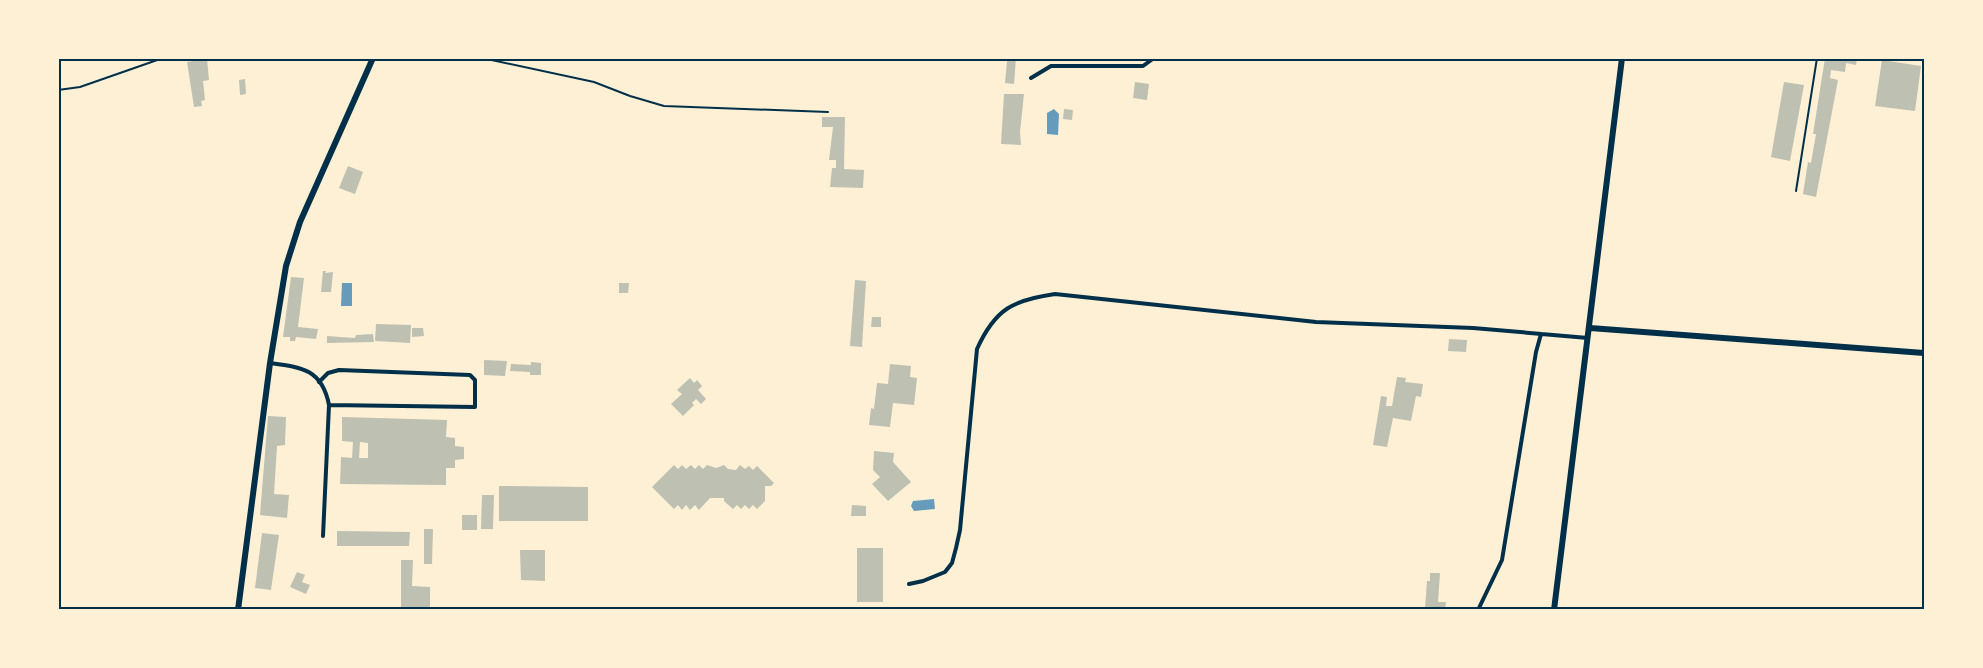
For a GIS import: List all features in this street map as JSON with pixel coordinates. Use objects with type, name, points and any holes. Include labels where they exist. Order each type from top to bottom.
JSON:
[{"type":"street","points":[[238,609],[270,363],[286,266],[300,222],[374,58]]},
{"type":"street","points":[[1554,609],[1622,58]]},
{"type":"street","points":[[1590,328],[1924,353]]},
{"type":"lane","points":[[1031,78],[1050,66],[1143,66],[1154,58]]},
{"type":"lane","points":[[909,584],[945,572],[951,563],[960,530],[976,349],[985,330],[1004,309],[1028,298],[1055,294],[1316,322],[1473,328],[1589,338]]},
{"type":"lane","points":[[1478,609],[1502,560],[1536,352],[1541,334]]},
{"type":"lane","points":[[270,363],[305,369],[319,382],[327,397],[329,405],[323,536]]},
{"type":"lane","points":[[319,382],[328,373],[339,370],[470,375],[475,380],[474,407],[329,405]]},
{"type":"path","points":[[58,90],[80,87],[164,58]]},
{"type":"path","points":[[482,58],[594,82],[664,106],[828,112]]},
{"type":"path","points":[[1796,191],[1817,58]]},
{"type":"water","points":[[1054,109],[1059,114],[1058,135],[1047,134],[1047,113]]},
{"type":"water","points":[[342,283],[352,283],[352,306],[341,306]]},
{"type":"water","points":[[934,499],[935,509],[914,511],[911,506],[913,501]]},
{"type":"building","points":[[1002,58],[1016,58],[1014,84],[1005,83],[1007,61],[1002,61]]},
{"type":"building","points":[[1825,58],[1857,58],[1856,65],[1846,63],[1845,72],[1831,70],[1830,78],[1838,80],[1816,197],[1803,194],[1808,162],[1811,163],[1816,134],[1813,134]]},
{"type":"building","points":[[207,59],[209,80],[203,81],[205,100],[201,101],[202,106],[194,107],[187,62]]},
{"type":"building","points":[[1882,60],[1921,66],[1915,111],[1875,106]]},
{"type":"building","points":[[245,79],[246,94],[240,95],[239,80]]},
{"type":"building","points":[[1135,82],[1149,84],[1147,100],[1133,98]]},
{"type":"building","points":[[1784,82],[1804,85],[1790,161],[1771,157]]},
{"type":"building","points":[[1004,94],[1024,94],[1021,145],[1001,144]]},
{"type":"building","points":[[1064,109],[1073,110],[1072,120],[1063,119]]},
{"type":"building","points":[[822,117],[845,117],[844,169],[864,170],[863,188],[830,187],[832,168],[836,168],[836,160],[829,160],[833,127],[822,127]]},
{"type":"building","points":[[348,166],[363,172],[355,194],[339,188]]},
{"type":"building","points":[[323,271],[333,272],[331,292],[321,292]]},
{"type":"building","points":[[291,277],[304,278],[298,327],[318,329],[316,339],[296,337],[295,341],[290,341],[290,337],[283,337]]},
{"type":"building","points":[[855,280],[866,281],[862,347],[850,346]]},
{"type":"building","points":[[619,283],[629,283],[628,293],[619,293]]},
{"type":"building","points":[[872,317],[881,317],[881,327],[871,327]]},
{"type":"building","points":[[376,324],[411,325],[410,343],[375,341]]},
{"type":"building","points":[[412,328],[423,328],[424,336],[412,337]]},
{"type":"building","points":[[373,334],[374,342],[327,343],[327,336],[355,338],[356,335]]},
{"type":"building","points":[[1449,339],[1467,340],[1466,352],[1448,351]]},
{"type":"building","points":[[484,360],[507,361],[505,376],[484,375]]},
{"type":"building","points":[[531,362],[541,363],[541,375],[510,371],[511,364],[531,365]]},
{"type":"building","points":[[890,364],[911,366],[910,377],[917,378],[914,405],[893,403],[890,427],[869,425],[871,408],[874,409],[877,383],[888,384]]},
{"type":"building","points":[[1397,377],[1406,378],[1405,382],[1423,384],[1421,397],[1416,396],[1411,421],[1393,418],[1387,447],[1373,445],[1381,396],[1387,397],[1386,406],[1392,406]]},
{"type":"building","points":[[690,378],[694,383],[697,380],[702,386],[698,390],[706,399],[701,404],[696,399],[692,403],[694,405],[683,416],[671,404],[682,394],[677,390]]},
{"type":"building","points":[[268,416],[286,417],[285,445],[277,446],[274,494],[289,495],[287,518],[260,515]]},
{"type":"building","points":[[342,417],[447,420],[446,437],[455,438],[455,446],[464,447],[464,459],[455,460],[455,468],[446,468],[446,485],[340,484],[341,457],[352,458],[353,442],[342,441]],"holes":[[[360,442],[368,443],[368,458],[359,458]]]},
{"type":"building","points":[[874,451],[894,453],[893,462],[911,482],[888,501],[872,484],[880,477],[873,470]]},
{"type":"building","points":[[674,465],[678,469],[682,465],[686,469],[691,465],[695,469],[699,465],[703,469],[707,465],[716,468],[724,465],[728,469],[736,470],[740,465],[745,469],[749,466],[753,470],[757,466],[774,483],[771,486],[765,486],[765,501],[757,509],[753,505],[749,509],[745,505],[741,509],[737,505],[733,509],[724,501],[724,498],[710,498],[699,510],[695,505],[690,510],[686,505],[682,510],[678,505],[674,509],[652,487]]},
{"type":"building","points":[[499,486],[588,487],[588,521],[499,521]]},
{"type":"building","points":[[482,495],[494,495],[493,529],[481,529]]},
{"type":"building","points":[[852,505],[866,506],[866,516],[851,516]]},
{"type":"building","points":[[462,515],[477,515],[477,530],[462,530]]},
{"type":"building","points":[[424,529],[433,529],[432,564],[424,564]]},
{"type":"building","points":[[337,531],[410,532],[409,546],[337,546]]},
{"type":"building","points":[[262,533],[279,535],[271,590],[255,588]]},
{"type":"building","points":[[857,548],[883,548],[883,602],[857,602]]},
{"type":"building","points":[[520,550],[545,550],[545,581],[521,580]]},
{"type":"building","points":[[401,560],[413,560],[412,586],[430,587],[430,609],[401,609]]},
{"type":"building","points":[[297,572],[305,575],[302,582],[310,585],[306,594],[290,587]]},
{"type":"building","points":[[1430,573],[1440,573],[1438,602],[1446,602],[1445,609],[1425,609],[1427,581],[1430,581]]}]
